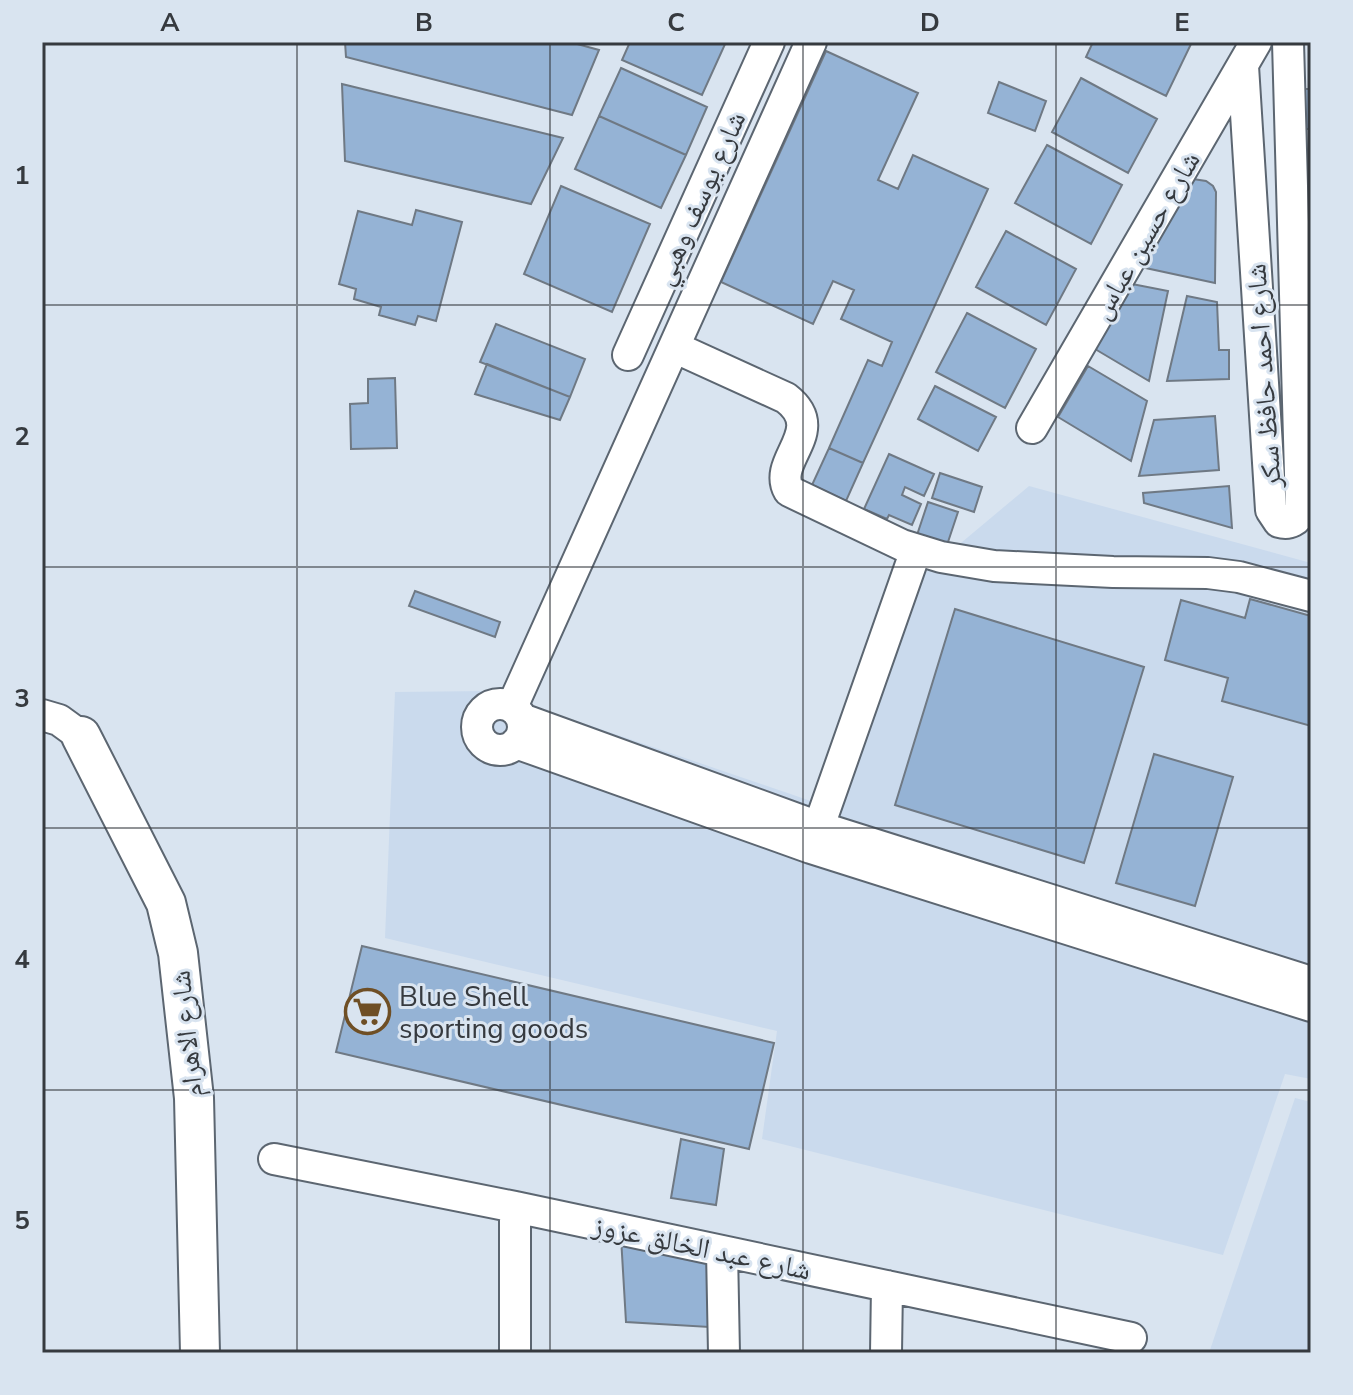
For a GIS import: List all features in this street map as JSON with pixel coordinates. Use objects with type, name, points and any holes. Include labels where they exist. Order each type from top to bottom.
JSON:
[{"type":"main road","name":"شارع الاهرام","points":[[81,736],[166,903],[174,926],[191,1059],[200,1353]]},
{"type":"street","name":"شارع يوسف وهبي","points":[[628,355],[769,42]]},
{"type":"street","points":[[811,42],[674,347],[517,723],[815,838],[1311,1006]]},
{"type":"street","name":"شارع احمد حافظ سكر","points":[[1250,54],[1271,510],[1275,519],[1284,524],[1293,522],[1301,510],[1303,279],[1288,42]]},
{"type":"street","name":"شارع حسين عباس","points":[[1032,428],[1250,54]]},
{"type":"street","points":[[674,347],[786,398],[795,405],[803,424],[802,435],[785,475],[789,491],[916,550],[994,566],[1208,573],[1239,577],[1311,596]]},
{"type":"street","points":[[815,838],[916,550]]},
{"type":"street","points":[[42,715],[59,720],[81,736]]},
{"type":"street","points":[[815,838],[1311,982]]},
{"type":"street","name":"شارع عبد الخالق عزوز","points":[[274,1159],[1131,1338]]},
{"type":"street","points":[[515,1207],[515,1353]]},
{"type":"street","points":[[722,1251],[724,1353]]},
{"type":"street","points":[[886,1353],[887,1286]]},
{"type":"shaded area","points":[[1029,486],[1311,563],[1311,1079],[1285,1074],[1223,1255],[762,1139],[777,1031],[385,938],[395,692],[489,691],[840,811],[906,589]]},
{"type":"shaded area","points":[[1295,1098],[1311,1102],[1311,1353],[1209,1353]]},
{"type":"building","points":[[345,42],[570,42],[599,50],[572,115],[346,57]]},
{"type":"building","points":[[630,42],[726,42],[702,95],[622,60]]},
{"type":"building","points":[[1093,42],[1192,42],[1166,96],[1086,57]]},
{"type":"building","points":[[826,51],[918,93],[878,180],[898,189],[913,155],[988,189],[863,463],[829,448],[868,360],[882,366],[892,342],[841,319],[854,290],[833,281],[813,324],[721,282]]},
{"type":"building","points":[[621,68],[707,107],[686,155],[599,116]]},
{"type":"building","points":[[1081,78],[1157,119],[1128,173],[1052,132]]},
{"type":"building","points":[[999,82],[1046,101],[1035,131],[988,113]]},
{"type":"building","points":[[342,84],[563,138],[531,204],[345,161]]},
{"type":"building","points":[[1300,89],[1311,89],[1311,129],[1300,129]]},
{"type":"building","points":[[599,116],[686,155],[661,208],[575,169]]},
{"type":"building","points":[[1047,145],[1122,185],[1091,244],[1015,203]]},
{"type":"building","points":[[1193,179],[1206,181],[1216,192],[1215,283],[1141,267]]},
{"type":"building","points":[[561,186],[650,224],[612,312],[524,274]]},
{"type":"building","points":[[416,210],[462,222],[436,321],[418,316],[415,325],[379,315],[381,307],[354,299],[356,289],[339,284],[358,211],[412,225]]},
{"type":"building","points":[[1006,231],[1076,269],[1046,325],[976,287]]},
{"type":"building","points":[[1132,284],[1168,291],[1149,381],[1095,349]]},
{"type":"building","points":[[1187,296],[1217,302],[1219,350],[1229,350],[1229,379],[1167,381]]},
{"type":"building","points":[[967,313],[1036,349],[1005,408],[936,372]]},
{"type":"building","points":[[496,324],[585,359],[570,397],[480,362]]},
{"type":"building","points":[[487,364],[570,397],[560,420],[475,394]]},
{"type":"building","points":[[1088,366],[1147,401],[1131,461],[1058,417]]},
{"type":"building","points":[[395,378],[397,448],[351,449],[350,404],[368,403],[368,379]]},
{"type":"building","points":[[935,386],[996,417],[978,451],[918,419]]},
{"type":"building","points":[[1215,416],[1219,470],[1139,476],[1154,420]]},
{"type":"building","points":[[829,448],[863,463],[846,501],[812,485]]},
{"type":"building","points":[[889,454],[934,474],[924,496],[905,487],[902,495],[921,504],[912,525],[864,509]]},
{"type":"building","points":[[940,473],[982,487],[974,512],[932,498]]},
{"type":"building","points":[[1229,486],[1232,528],[1144,503],[1143,493]]},
{"type":"building","points":[[928,502],[958,512],[947,545],[917,535]]},
{"type":"building","points":[[415,591],[500,622],[495,637],[409,606]]},
{"type":"building","points":[[1250,599],[1311,616],[1311,726],[1222,701],[1228,678],[1165,660],[1181,600],[1245,618]]},
{"type":"building","points":[[955,609],[1144,667],[1084,863],[895,805]]},
{"type":"building","points":[[1154,754],[1233,777],[1195,906],[1116,883]]},
{"type":"building","points":[[362,946],[774,1043],[749,1149],[336,1052]]},
{"type":"building","points":[[681,1139],[724,1149],[716,1205],[671,1198]]},
{"type":"building","points":[[621,1237],[709,1261],[709,1327],[626,1322]]},
{"type":"place","name":"Blue Shell sporting goods","points":[[368,1012]]}]
